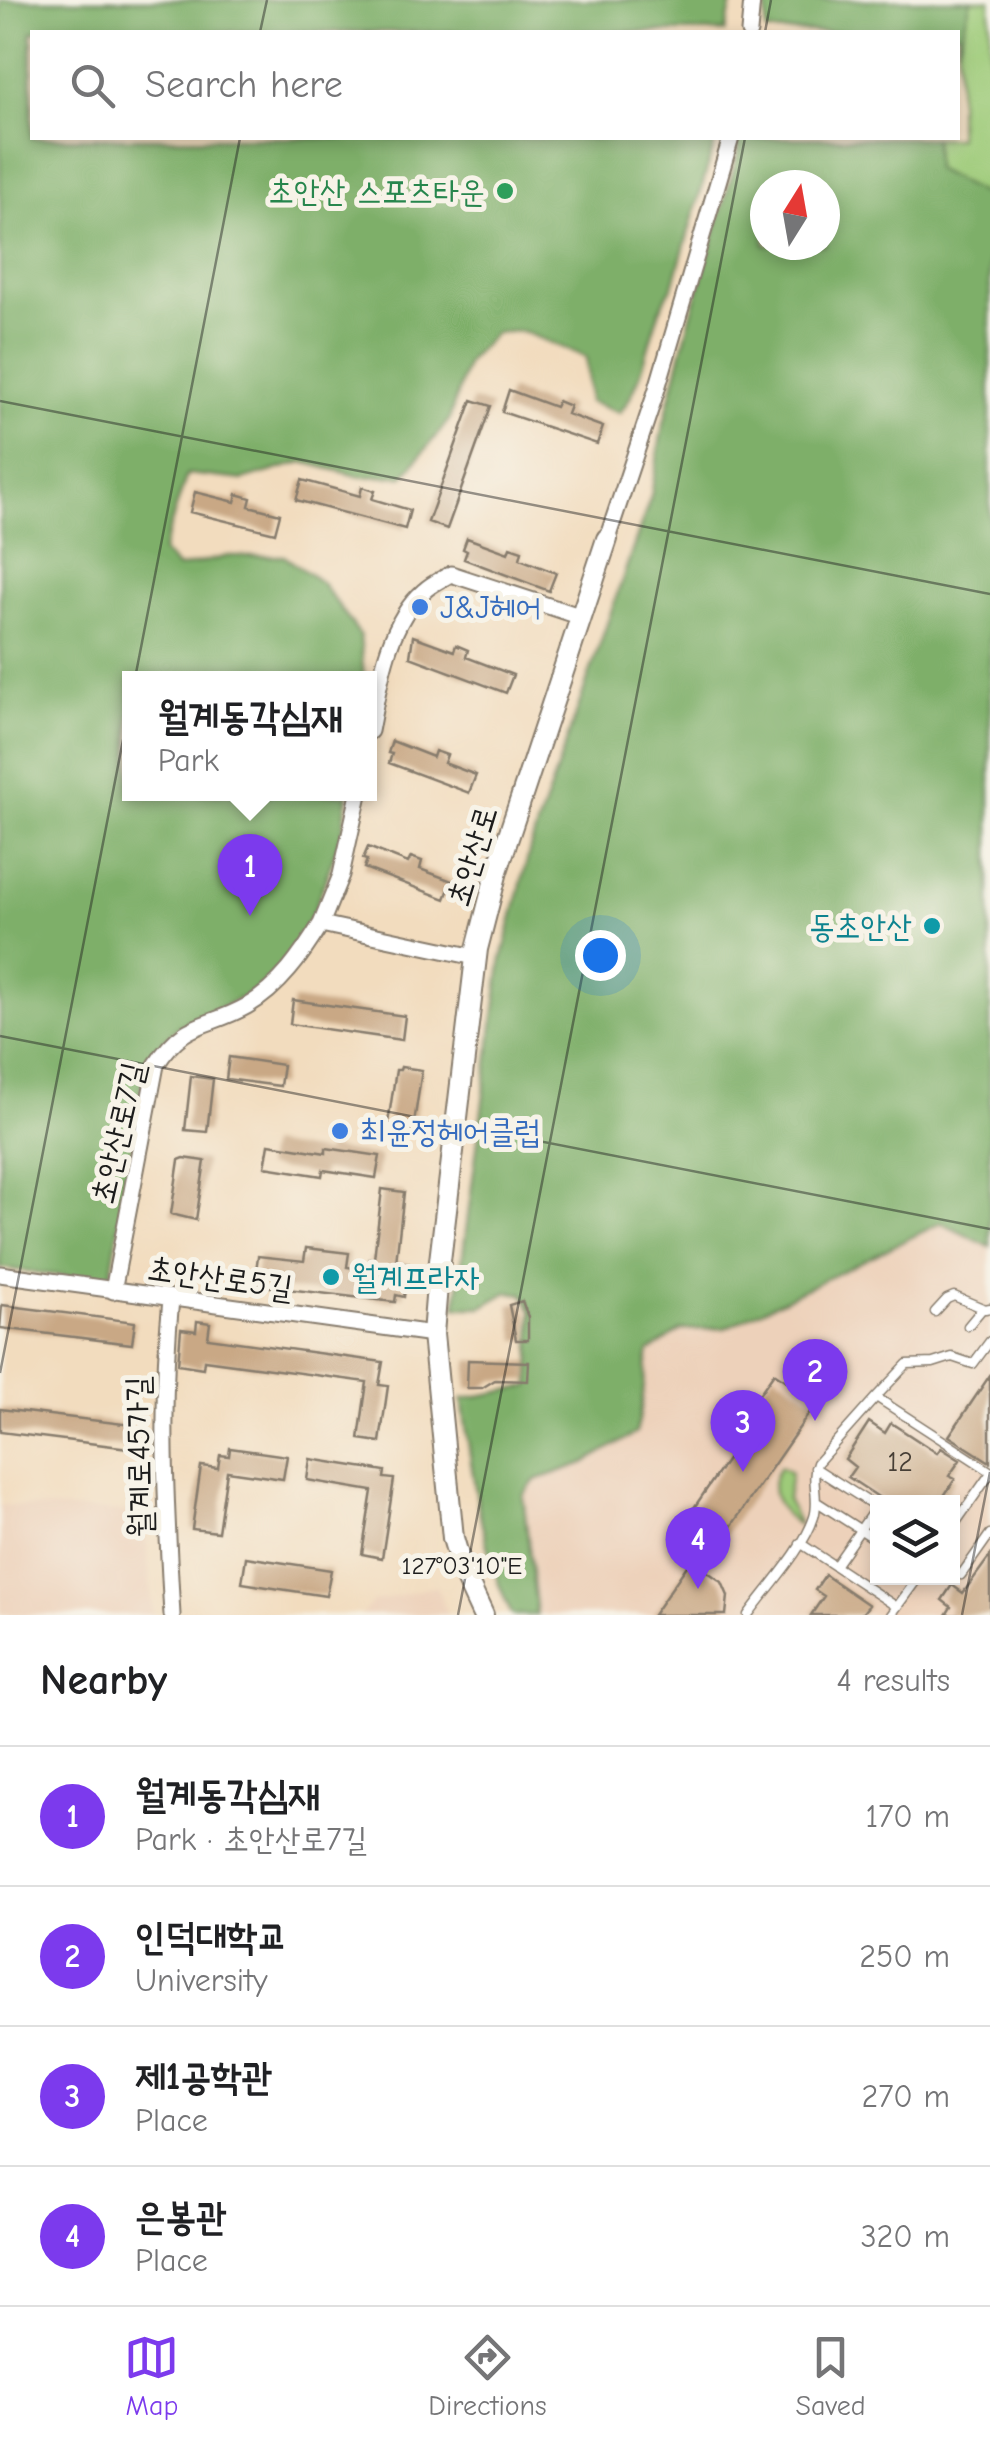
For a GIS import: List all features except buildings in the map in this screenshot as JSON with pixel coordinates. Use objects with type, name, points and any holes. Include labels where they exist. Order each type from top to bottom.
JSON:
[{"type":"street","points":[[749,30],[752,0]]},
{"type":"street","name":"초안산로","points":[[483,1615],[463,1572],[453,1538],[433,1334],[476,956],[497,871],[656,392],[730,140]]},
{"type":"street","points":[[377,695],[404,614],[424,590],[451,574],[582,617]]},
{"type":"street","name":"초안산로7길","points":[[113,1291],[156,1065],[168,1046],[186,1030],[246,1006],[281,980],[321,924],[341,875],[358,801]]},
{"type":"street","points":[[321,924],[476,956]]},
{"type":"street","name":"초안산로5길","points":[[0,1274],[433,1334]]},
{"type":"street","name":"월계로45가길","points":[[171,1299],[162,1436],[172,1615]]},
{"type":"lane","points":[[935,1312],[954,1296],[986,1308],[968,1326]]},
{"type":"lane","points":[[748,1615],[810,1526],[817,1502],[814,1468],[876,1397],[907,1364],[933,1363],[952,1357],[973,1364],[990,1341]]},
{"type":"lane","points":[[876,1397],[990,1473],[960,1516]]},
{"type":"lane","points":[[814,1468],[870,1504]]},
{"type":"lane","points":[[817,1502],[870,1537]]},
{"type":"lane","points":[[835,1566],[870,1517]]},
{"type":"lane","points":[[961,1575],[990,1534]]},
{"type":"lane","points":[[800,1543],[894,1611],[913,1585]]},
{"type":"shaded area","points":[[942,1223],[990,1247],[990,1615],[537,1615],[523,1496],[535,1480],[584,1463],[643,1409],[641,1387],[649,1352],[681,1330],[725,1328]]},
{"type":"shaded area","points":[[0,1505],[144,1513],[153,1615],[0,1615]]},
{"type":"shaded area","points":[[436,1586],[448,1615],[361,1615],[373,1602]]},
{"type":"green space","points":[[0,0],[733,0],[726,30],[30,30],[30,140],[718,140],[673,286],[658,317],[638,381],[620,413],[589,402],[586,357],[521,331],[495,333],[467,362],[449,420],[404,476],[361,477],[303,462],[243,480],[187,474],[162,552],[178,568],[228,556],[284,556],[322,583],[360,635],[363,671],[122,671],[122,801],[347,801],[343,830],[315,909],[285,965],[253,993],[179,1026],[146,1058],[110,1282],[0,1268]]},
{"type":"green space","points":[[766,0],[971,0],[960,41],[960,30],[766,30]]},
{"type":"green space","points":[[971,0],[990,0],[990,198],[935,169],[934,140],[960,140],[960,41]]},
{"type":"green space","points":[[736,140],[934,140],[935,169],[990,198],[990,1247],[941,1223],[725,1328],[681,1330],[649,1352],[636,1433],[584,1463],[535,1480],[523,1496],[537,1615],[512,1615],[485,1536],[462,1399],[530,1386],[532,1312],[523,1294],[508,1292],[482,1307],[456,1307],[501,963],[531,844],[651,496],[661,435],[739,150]]},
{"type":"green space","points":[[780,1467],[791,1473],[787,1499],[799,1525],[785,1514],[776,1499],[773,1483]]},
{"type":"place","name":"초안산 스포츠타운","points":[[505,191]]},
{"type":"place","name":"J&J헤어","points":[[420,607]]},
{"type":"place","name":"월계동각심재","points":[[250,916]]},
{"type":"place","name":"동초안산","points":[[932,926]]},
{"type":"place","name":"최윤정헤어클럽","points":[[340,1131]]},
{"type":"place","name":"월계프라자","points":[[331,1277]]},
{"type":"place","name":"인덕대학교","points":[[815,1421]]},
{"type":"place","name":"제1공학관","points":[[743,1472]]},
{"type":"place","name":"은봉관","points":[[698,1589]]}]
